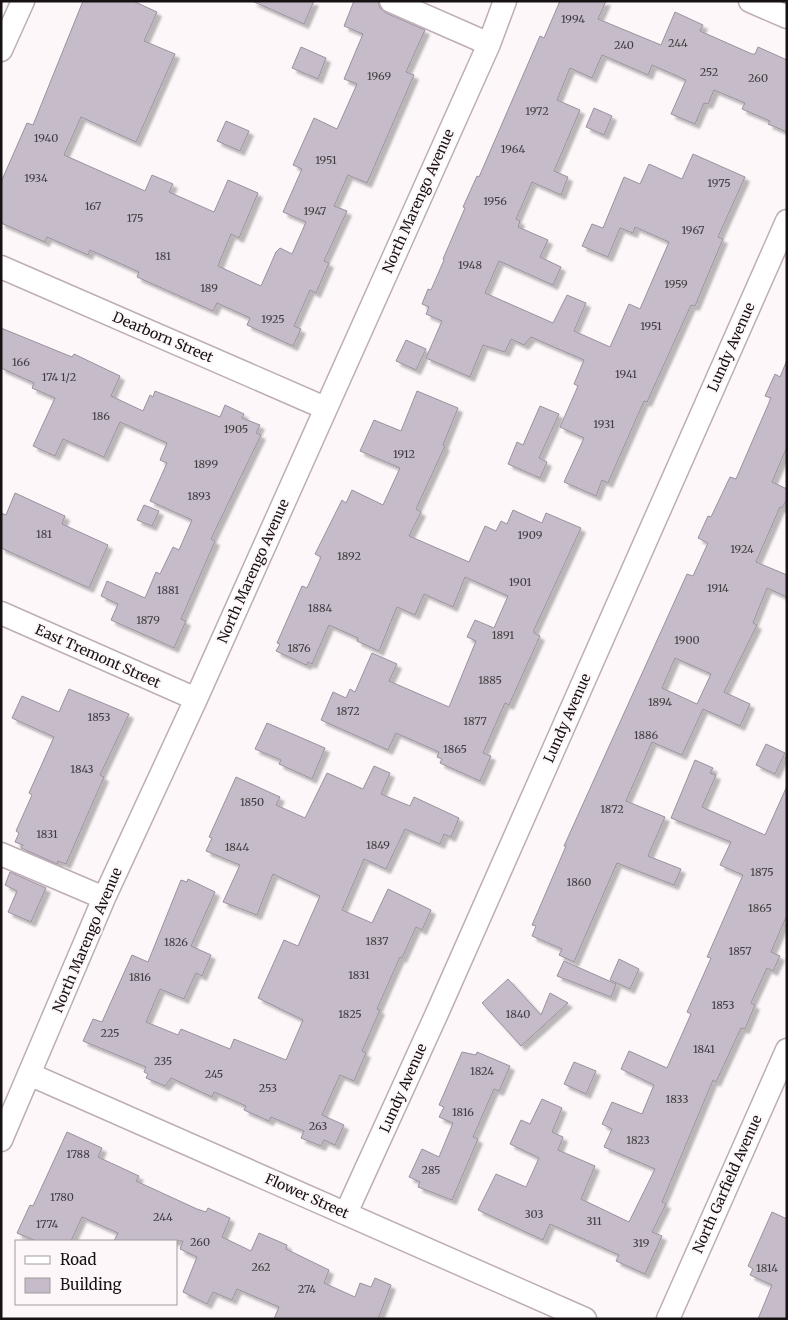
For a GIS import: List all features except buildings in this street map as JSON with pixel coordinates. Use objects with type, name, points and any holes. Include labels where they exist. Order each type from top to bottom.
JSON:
[{"type":"street","points":[[1,50],[23,1]]},
{"type":"street","points":[[391,1],[489,44]]},
{"type":"street","name":"North Marengo Avenue","points":[[1,1140],[104,898],[196,699],[489,44],[505,1]]},
{"type":"street","points":[[750,1],[787,17]]},
{"type":"street","name":"Lundy Avenue","points":[[346,1213],[438,1010],[787,221]]},
{"type":"street","name":"Dearborn Street","points":[[1,267],[325,408]]},
{"type":"street","name":"East Tremont Street","points":[[1,613],[196,699]]},
{"type":"street","points":[[1,854],[104,898]]},
{"type":"street","name":"North Garfield Avenue","points":[[668,1319],[787,1050]]},
{"type":"street","name":"Flower Street","points":[[29,1074],[585,1319]]}]
